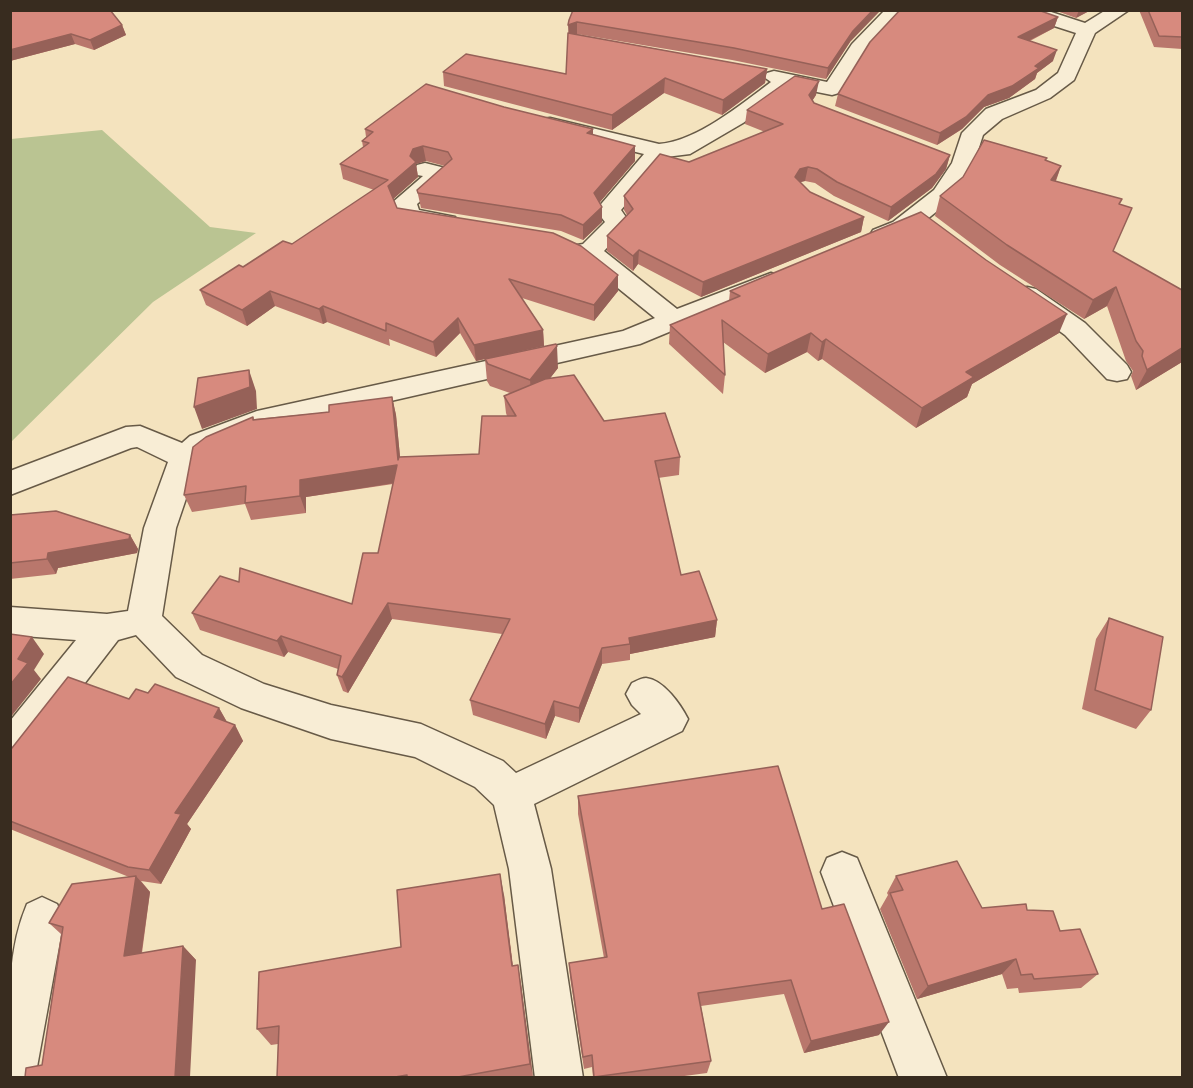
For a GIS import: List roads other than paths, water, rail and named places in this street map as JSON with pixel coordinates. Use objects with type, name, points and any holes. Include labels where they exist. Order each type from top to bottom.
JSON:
[{"type":"street","points":[[820,110],[859,48],[896,10]]},
{"type":"street","points":[[1024,10],[1087,30]]},
{"type":"street","points":[[873,233],[926,223],[943,195],[951,161],[973,133],[994,114],[1043,94],[1067,76],[1087,30],[1120,10]]},
{"type":"street","points":[[754,73],[832,89]]},
{"type":"street","points":[[525,118],[659,151],[682,149],[735,118],[788,80]]},
{"type":"street","points":[[589,252],[618,223],[608,210],[659,151]]},
{"type":"street","points":[[426,170],[441,174],[405,202],[409,216],[471,227]]},
{"type":"street","points":[[561,240],[581,251],[589,252],[675,321]]},
{"type":"street","points":[[144,620],[160,528],[185,457],[201,444],[257,421],[630,338],[789,273]]},
{"type":"street","points":[[1006,281],[1075,329],[1118,372]]},
{"type":"street","points":[[10,484],[126,438],[140,436],[185,457]]},
{"type":"street","points":[[10,621],[107,628],[144,620]]},
{"type":"street","points":[[144,620],[189,666],[254,697],[331,722],[421,741],[489,774],[512,795],[530,869],[559,1077]]},
{"type":"street","points":[[10,750],[107,628]]},
{"type":"street","points":[[512,795],[669,720],[645,694]]},
{"type":"street","points":[[842,872],[923,1077]]},
{"type":"street","points":[[11,1077],[42,920]]}]
